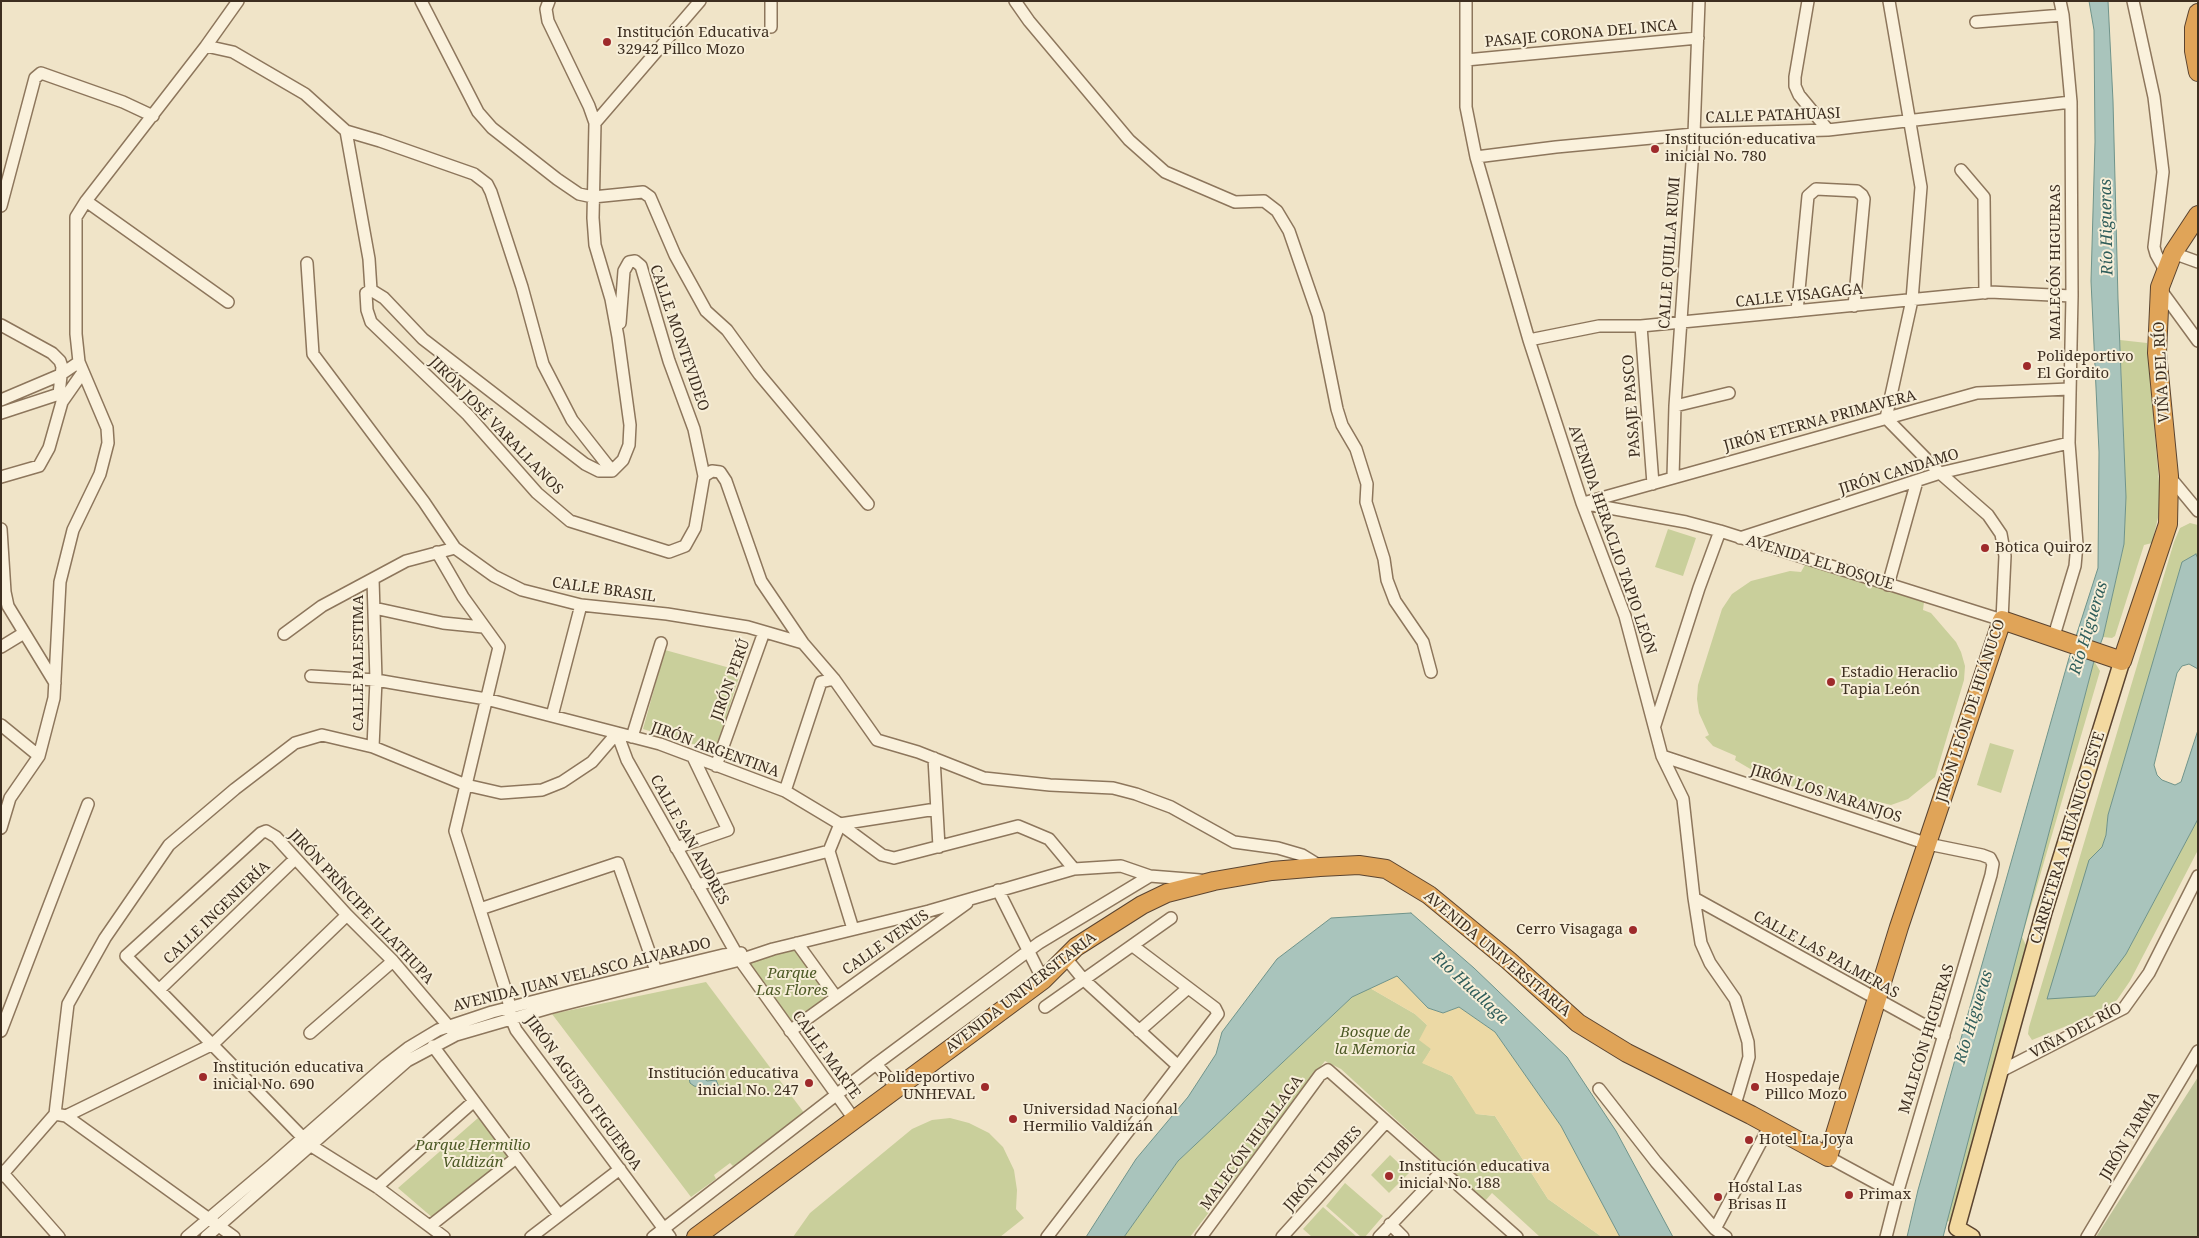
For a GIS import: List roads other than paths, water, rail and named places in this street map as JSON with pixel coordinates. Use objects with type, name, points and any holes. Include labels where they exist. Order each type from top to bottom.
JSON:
[{"type":"highway","points":[[2198,13],[2194,28],[2194,51],[2198,72]]},
{"type":"highway","name":"VIÑA DEL RÍO","points":[[2166,449],[2158,353],[2163,280],[2173,253],[2198,215]]},
{"type":"highway","name":"CARRETERA A HUÁNUCO ESTE","points":[[2122,661],[2168,524],[2169,476],[2166,449]]},
{"type":"highway","name":"AVENIDA EL BOSQUE","points":[[2002,620],[2058,641],[2122,661]]},
{"type":"highway","name":"JIRÓN LEÓN DE HUÁNUCO","points":[[1828,1156],[1876,1000],[2002,620]]},
{"type":"highway","name":"AVENIDA UNIVERSITARIA","points":[[696,1237],[1042,980],[1076,947],[1142,905],[1167,893],[1214,882],[1272,871],[1320,867],[1359,865],[1386,869],[1429,895],[1508,960],[1578,1023],[1627,1053],[1828,1156]]},
{"type":"main road","name":"CARRETERA A HUÁNUCO ESTE","points":[[1972,1237],[1956,1228],[2044,912],[2122,661]]},
{"type":"street","points":[[1,828],[10,798],[39,756],[56,684],[55,670],[60,582],[73,530],[100,474],[108,443],[107,428],[81,367],[76,325],[76,217],[86,201],[153,116],[238,1]]},
{"type":"street","points":[[421,1],[478,112],[492,128],[557,179],[580,194],[593,197],[643,192],[650,197],[675,255],[706,310],[727,330],[765,381],[868,504]]},
{"type":"street","points":[[206,46],[233,52],[305,94],[346,131],[474,174],[487,184],[522,287],[543,364],[572,420],[612,470],[623,460],[629,445],[630,425],[611,299],[595,245],[593,197],[595,123],[589,106],[548,21],[546,9],[549,1]]},
{"type":"street","points":[[595,123],[700,1]]},
{"type":"street","points":[[771,1],[771,27]]},
{"type":"street","points":[[1015,1],[1029,21],[1129,140],[1165,172],[1235,202],[1264,201],[1277,212],[1285,224],[1318,315],[1342,425],[1356,449],[1367,484],[1366,502],[1384,559],[1388,580],[1395,601],[1423,642],[1431,672]]},
{"type":"street","name":"AVENIDA HERACLIO TAPIO LEÓN","points":[[1466,1],[1466,107],[1476,157],[1529,340],[1582,503],[1625,616],[1662,756],[1683,799],[1701,943],[1710,963],[1735,999],[1748,1042],[1749,1057],[1734,1108]]},
{"type":"street","name":"CALLE QUILLA RUMI","points":[[1673,477],[1680,322],[1694,134],[1699,1]]},
{"type":"street","points":[[1808,1],[1794,77],[1795,86],[1799,95],[1828,130]]},
{"type":"street","points":[[1886,418],[1912,300],[1921,187],[1889,1]]},
{"type":"street","name":"MALECÓN HIGUERAS","points":[[2058,641],[2075,566],[2077,544],[2069,443],[2072,296],[2071,102],[2064,15],[2060,1]]},
{"type":"street","points":[[2133,1],[2154,98],[2163,172],[2154,247],[2163,280],[2198,342]]},
{"type":"street","points":[[1976,22],[2064,15]]},
{"type":"street","name":"PASAJE CORONA DEL INCA","points":[[1466,60],[1698,38]]},
{"type":"street","points":[[1,206],[35,78],[41,73],[123,102],[153,116]]},
{"type":"street","name":"CALLE PATAHUASI","points":[[1476,157],[1556,147],[1694,134],[1828,130],[2071,102]]},
{"type":"street","points":[[346,131],[369,259],[371,290]]},
{"type":"street","points":[[1961,170],[1984,197],[1985,293]]},
{"type":"street","points":[[1797,311],[1808,196],[1816,190],[1858,191],[1864,199],[1854,306]]},
{"type":"street","points":[[86,201],[228,302]]},
{"type":"street","points":[[2173,253],[2198,262]]},
{"type":"street","name":"CALLE MONTEVIDEO","points":[[618,337],[624,271],[629,262],[635,261],[641,266],[669,361],[694,429],[704,476]]},
{"type":"street","points":[[284,634],[322,606],[406,561],[456,548],[424,502],[313,354],[307,263]]},
{"type":"street","name":"JIRÓN JOSÉ VARALLANOS","points":[[612,470],[599,471],[585,464],[424,339],[384,298],[371,290],[366,294],[367,310],[371,322],[468,416],[537,493],[570,521],[669,552],[686,546],[695,528],[704,476]]},
{"type":"street","name":"CALLE VISAGAGA","points":[[1529,340],[1598,326],[1641,326],[1985,293],[2072,296]]},
{"type":"street","points":[[1,325],[52,354],[60,361],[62,366],[60,375],[61,387],[58,394],[1,413]]},
{"type":"street","name":"PASAJE PASCO","points":[[1641,326],[1653,484]]},
{"type":"street","points":[[1,400],[81,367]]},
{"type":"street","points":[[1,477],[39,466],[49,448],[62,402],[81,367]]},
{"type":"street","name":"JIRÓN ETERNA PRIMAVERA","points":[[1582,503],[1976,393],[2070,389]]},
{"type":"street","points":[[1675,406],[1729,393]]},
{"type":"street","name":"JIRÓN LEÓN DE HUÁNUCO","points":[[1886,418],[1940,473],[1988,515],[2001,534],[2005,556],[2002,620]]},
{"type":"street","name":"JIRÓN CANDAMO","points":[[1739,538],[1940,473],[2069,443]]},
{"type":"street","points":[[704,476],[712,470],[720,472],[726,481],[761,581],[803,643],[834,679],[877,740],[934,758],[984,778],[1050,785],[1112,788],[1136,794],[1171,808],[1234,842],[1278,848],[1302,855],[1320,867]]},
{"type":"street","points":[[2169,476],[2198,511]]},
{"type":"street","points":[[1888,585],[1917,481]]},
{"type":"street","name":"AVENIDA EL BOSQUE","points":[[1582,503],[1686,522],[1720,531],[2002,620]]},
{"type":"street","points":[[1,529],[5,592],[8,606],[56,684]]},
{"type":"street","points":[[1654,725],[1699,588],[1720,531]]},
{"type":"street","name":"CALLE BRASIL","points":[[456,548],[494,576],[522,590],[581,605],[667,614],[748,628],[803,643]]},
{"type":"street","points":[[438,552],[463,598],[484,627]]},
{"type":"street","name":"CALLE PALESTIMA","points":[[373,579],[376,680],[373,746]]},
{"type":"street","points":[[552,716],[581,605]]},
{"type":"street","points":[[374,608],[443,623],[484,627]]},
{"type":"street","name":"JIRÓN AGUSTO FIGUEROA","points":[[484,627],[499,647],[455,831],[508,998],[510,1013],[516,1030],[667,1232]]},
{"type":"street","name":"JIRÓN PERÚ","points":[[716,766],[764,632]]},
{"type":"street","points":[[1,647],[24,633]]},
{"type":"street","points":[[632,737],[661,643]]},
{"type":"street","name":"JIRÓN ARGENTINA","points":[[311,676],[376,680],[486,699],[660,744],[785,791],[840,824],[882,855],[894,858],[1014,827],[1023,827],[1049,838],[1074,869]]},
{"type":"street","points":[[785,791],[821,682],[834,679]]},
{"type":"street","points":[[1,724],[39,756]]},
{"type":"street","points":[[60,1115],[68,1004],[105,938],[168,845],[235,789],[295,743],[322,735],[373,746],[466,785],[501,793],[542,790],[562,782],[592,762],[617,733]]},
{"type":"street","name":"CALLE SAN ANDRES","points":[[617,733],[627,760],[738,957]]},
{"type":"street","name":"JIRÓN LOS NARANJOS","points":[[1662,756],[1928,844],[1982,855]]},
{"type":"street","points":[[676,848],[728,830],[693,757]]},
{"type":"street","points":[[934,758],[939,847]]},
{"type":"street","points":[[1,1031],[88,804]]},
{"type":"street","points":[[853,929],[829,851],[840,824],[936,809]]},
{"type":"street","name":"JIRÓN PRÍNCIPE ILLATHUPA","points":[[160,989],[126,956],[260,833],[266,831],[276,837],[393,962],[456,1035]]},
{"type":"street","points":[[697,886],[829,851]]},
{"type":"street","name":"MALECÓN HIGUERAS","points":[[1886,1237],[1991,875],[1993,864],[1990,858],[1982,855]]},
{"type":"street","name":"CALLE INGENIERÍA","points":[[160,989],[295,859]]},
{"type":"street","points":[[480,909],[618,863],[656,970]]},
{"type":"street","name":"AVENIDA JUAN VELASCO ALVARADO","points":[[206,1237],[219,1227],[386,1065],[408,1048],[448,1026],[510,1013],[853,929],[1074,869],[1120,866],[1150,876],[1214,882]]},
{"type":"street","name":"AVENIDA UNIVERSITARIA","points":[[653,1237],[667,1232],[836,1094],[1039,943],[1150,876]]},
{"type":"street","name":"VIÑA DEL RÍO","points":[[2000,1071],[2124,1008],[2149,973],[2198,876]]},
{"type":"street","points":[[998,890],[1042,980]]},
{"type":"street","name":"CALLE VENUS","points":[[790,1031],[975,897]]},
{"type":"street","name":"CALLE LAS PALMERAS","points":[[1694,898],[1944,1036]]},
{"type":"street","points":[[59,1237],[2,1174],[60,1115],[213,1044],[347,914]]},
{"type":"street","points":[[1045,1007],[1171,918]]},
{"type":"street","points":[[797,943],[836,997]]},
{"type":"street","points":[[1047,1237],[1177,1065],[1217,1017],[1217,1011],[1211,1005],[1133,946]]},
{"type":"street","name":"AVENIDA JUAN VELASCO ALVARADO","points":[[188,1237],[407,1061],[432,1046],[510,1013],[656,970],[723,955],[738,957]]},
{"type":"street","name":"CALLE MARTE","points":[[738,957],[854,1119]]},
{"type":"street","points":[[1065,957],[1083,979],[1177,1065]]},
{"type":"street","points":[[310,1034],[393,962]]},
{"type":"street","points":[[1139,1031],[1188,988]]},
{"type":"street","points":[[160,989],[306,1142],[377,1187],[444,1237]]},
{"type":"street","points":[[432,1046],[558,1215]]},
{"type":"street","name":"JIRÓN TARMA","points":[[2087,1237],[2198,1051]]},
{"type":"street","points":[[876,1064],[896,1087]]},
{"type":"street","name":"MALECÓN HUALLAGA","points":[[1201,1237],[1320,1075],[1328,1070],[1386,1122]]},
{"type":"street","points":[[1599,1089],[1656,1162],[1715,1229],[1726,1237]]},
{"type":"street","points":[[377,1187],[474,1102]]},
{"type":"street","points":[[60,1115],[234,1237]]},
{"type":"street","points":[[1386,1122],[1443,1170],[1517,1237]]},
{"type":"street","name":"JIRÓN TUMBES","points":[[1288,1235],[1386,1122]]},
{"type":"street","points":[[1715,1229],[1770,1125]]},
{"type":"street","points":[[1828,1156],[1897,1194]]},
{"type":"street","points":[[430,1226],[516,1158]]},
{"type":"street","points":[[531,1237],[620,1169]]},
{"type":"street","points":[[1380,1237],[1390,1224],[1443,1170]]},
{"type":"street","points":[[1390,1224],[1403,1237]]},
{"type":"water","name":"Río Higueras","points":[[2089,1],[2108,1],[2126,497],[2124,544],[2103,637],[2094,661],[1943,1237],[1907,1237],[1918,1190],[2069,658],[2098,568],[2099,452],[2091,281],[2095,142],[2094,30]]},
{"type":"water","points":[[2196,554],[2198,559],[2198,669],[2189,664],[2182,666],[2177,673],[2154,765],[2157,775],[2162,780],[2175,785],[2181,782],[2198,730],[2198,819],[2126,954],[2095,996],[2047,999],[2089,860],[2102,847],[2106,835],[2108,815],[2182,562]]},
{"type":"water","name":"Río Huallaga","points":[[1411,913],[1474,968],[1567,1057],[1616,1131],[1673,1237],[1620,1237],[1561,1126],[1495,1032],[1459,1007],[1443,1013],[1428,1008],[1397,976],[1352,997],[1178,1161],[1124,1237],[1086,1237],[1136,1159],[1188,1097],[1216,1054],[1222,1032],[1277,959],[1331,918]]},
{"type":"water","points":[[694,1074],[700,1075],[707,1081],[716,1080],[719,1087],[710,1089],[694,1086],[690,1083],[689,1078]]},
{"type":"place","name":"Institución Educativa 32942 Pillco Mozo","points":[[607,42]]},
{"type":"place","name":"Institución educativa inicial No. 780","points":[[1655,149]]},
{"type":"place","name":"Polideportivo El Gordito","points":[[2027,366]]},
{"type":"place","name":"Botica Quiroz","points":[[1985,548]]},
{"type":"place","name":"Estadio Heraclio Tapia León","points":[[1831,682]]},
{"type":"place","name":"Cerro Visagaga","points":[[1633,930]]},
{"type":"place","name":"Institución educativa inicial No. 690","points":[[203,1077]]},
{"type":"place","name":"Institución educativa inicial No. 247","points":[[809,1083]]},
{"type":"place","name":"Polideportivo UNHEVAL","points":[[985,1087]]},
{"type":"place","name":"Hospedaje Pillco Mozo","points":[[1755,1087]]},
{"type":"place","name":"Universidad Nacional Hermilio Valdizán","points":[[1013,1119]]},
{"type":"place","name":"Hotel La Joya","points":[[1749,1140]]},
{"type":"place","name":"Institución educativa inicial No. 188","points":[[1389,1176]]},
{"type":"place","name":"Primax","points":[[1849,1195]]},
{"type":"place","name":"Hostal Las Brisas II","points":[[1718,1197]]},
{"type":"park label","name":"Parque Las Flores","points":[[792,982]]},
{"type":"park label","name":"Bosque de la Memoria","points":[[1375,1042]]},
{"type":"park label","name":"Parque Hermilio Valdizán","points":[[473,1154]]}]
